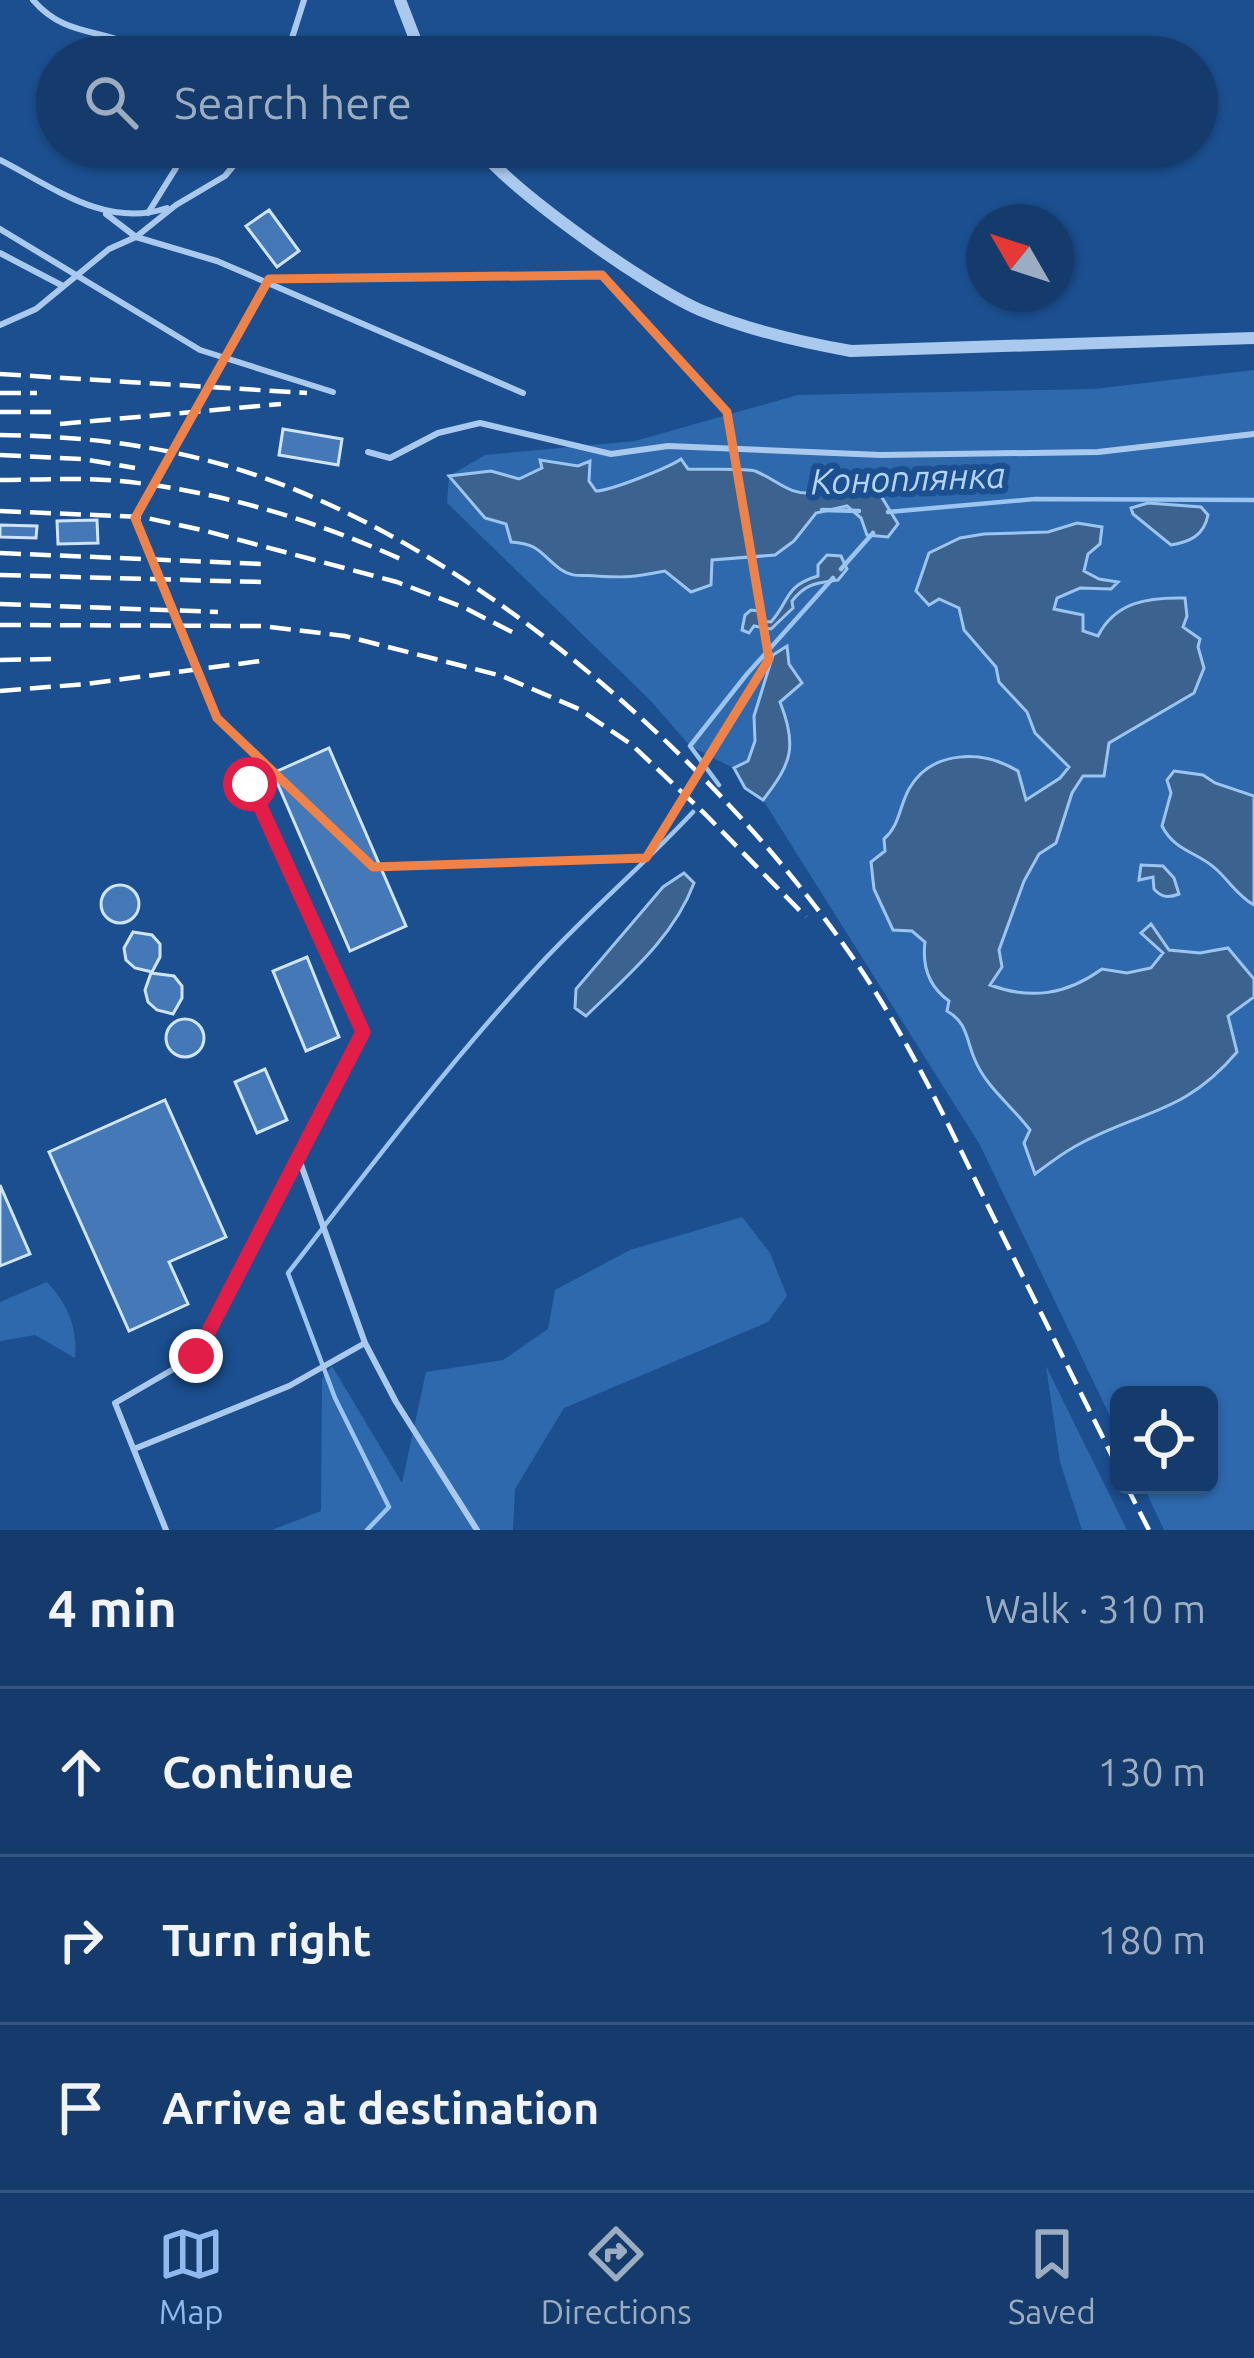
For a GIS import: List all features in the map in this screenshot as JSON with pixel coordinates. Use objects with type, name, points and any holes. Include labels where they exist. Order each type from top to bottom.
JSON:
[{"type":"street","points":[[400,0],[414,36]]},
{"type":"street","points":[[502,168],[559,218],[697,309],[792,340],[850,351],[1254,338]]},
{"type":"lane","points":[[33,0],[68,29],[108,36]]},
{"type":"lane","points":[[293,36],[304,0]]},
{"type":"lane","points":[[0,160],[106,214],[136,237],[218,261],[523,393]]},
{"type":"lane","points":[[147,215],[176,168]]},
{"type":"lane","points":[[0,326],[36,309],[110,248],[136,237],[232,168]]},
{"type":"lane","points":[[106,214],[147,215],[176,206]]},
{"type":"lane","points":[[0,229],[200,350],[333,392]]},
{"type":"lane","points":[[0,254],[63,286]]},
{"type":"lane","points":[[368,452],[390,458],[438,433],[480,423],[610,454],[668,446],[881,455],[1098,452],[1254,434]]},
{"type":"lane","points":[[166,1530],[115,1403],[196,1356],[363,1032],[250,784]]},
{"type":"lane","points":[[299,1159],[364,1343],[477,1530]]},
{"type":"lane","points":[[133,1450],[289,1386],[364,1343]]},
{"type":"highlighted area","points":[[602,275],[727,412],[769,659],[646,858],[373,867],[217,718],[135,518],[269,279]]},
{"type":"shaded area","points":[[1254,370],[1254,1530],[1164,1530],[1147,1494],[1218,1494],[1218,1386],[1110,1386],[1110,1416],[980,1145],[763,800],[745,788],[733,768],[690,746],[650,700],[447,503],[449,476],[485,455],[635,441],[798,395],[1094,389]]},
{"type":"shaded area","points":[[681,459],[688,469],[755,471],[798,492],[816,493],[823,479],[834,480],[836,491],[878,491],[898,524],[888,537],[867,535],[861,518],[847,506],[816,513],[794,541],[775,555],[712,560],[711,585],[691,592],[665,571],[624,577],[565,572],[534,547],[511,542],[506,524],[485,518],[449,476],[491,471],[519,479],[542,468],[540,460],[578,466],[590,461],[589,481],[596,491]]},
{"type":"shaded area","points":[[1148,503],[1201,507],[1208,515],[1195,537],[1171,545],[1133,514],[1131,508]]},
{"type":"shaded area","points":[[1077,523],[1102,527],[1100,544],[1088,554],[1084,571],[1118,582],[1111,589],[1080,588],[1057,598],[1054,609],[1083,615],[1083,631],[1098,636],[1114,616],[1134,604],[1185,598],[1183,627],[1200,639],[1204,668],[1194,693],[1109,743],[1104,776],[1083,776],[1072,793],[1056,843],[1039,854],[1024,881],[999,950],[1002,967],[990,985],[1048,992],[1075,985],[1102,969],[1127,973],[1151,968],[1163,953],[1141,933],[1151,924],[1169,950],[1200,953],[1228,948],[1254,979],[1254,997],[1228,1016],[1237,1052],[1198,1089],[1097,1135],[1035,1174],[1024,1143],[1030,1130],[980,1070],[963,1027],[947,1011],[949,1001],[928,975],[925,942],[912,931],[893,930],[874,889],[871,862],[885,851],[884,839],[909,789],[931,766],[959,757],[1004,764],[1018,771],[1026,800],[1069,767],[1035,733],[1027,712],[999,682],[996,667],[964,630],[959,608],[939,599],[929,605],[916,591],[929,553],[960,538],[1048,532]]},
{"type":"shaded area","points":[[827,555],[841,556],[847,569],[838,580],[802,591],[792,601],[793,608],[771,629],[742,630],[751,610],[759,611],[760,621],[771,622],[793,589],[818,576],[818,565]]},
{"type":"shaded area","points":[[787,646],[789,664],[802,683],[780,702],[789,731],[789,754],[763,800],[745,788],[734,768],[748,761],[755,741],[754,716],[773,655]]},
{"type":"shaded area","points":[[1174,771],[1203,775],[1254,796],[1254,905],[1210,864],[1167,835],[1162,826],[1171,793],[1167,780]]},
{"type":"shaded area","points":[[1141,865],[1163,866],[1179,894],[1160,894],[1154,889],[1153,877],[1139,880]]},
{"type":"shaded area","points":[[684,873],[694,883],[662,938],[586,1016],[575,1008],[576,989],[663,887]]},
{"type":"shaded area","points":[[742,1217],[770,1253],[787,1296],[768,1322],[564,1408],[515,1489],[513,1530],[272,1530],[321,1511],[322,1379],[332,1366],[402,1483],[426,1372],[503,1360],[548,1329],[555,1290],[630,1250]]},
{"type":"shaded area","points":[[47,1282],[70,1317],[75,1358],[35,1335],[0,1341],[0,1302]]},
{"type":"shaded area","points":[[1046,1366],[1127,1530],[1082,1530],[1060,1462]]},
{"type":"building","points":[[269,210],[299,251],[277,267],[246,226]]},
{"type":"building","points":[[283,429],[342,439],[338,465],[279,455]]},
{"type":"building","points":[[97,520],[98,543],[58,544],[57,521]]},
{"type":"building","points":[[0,525],[37,526],[36,538],[0,537]]},
{"type":"building","points":[[329,748],[406,926],[350,951],[273,773]]},
{"type":"building","points":[[120,885],[133,891],[139,904],[133,917],[120,923],[107,917],[101,904],[107,891]]},
{"type":"building","points":[[133,932],[152,935],[160,944],[152,972],[126,960],[124,948]]},
{"type":"building","points":[[307,957],[339,1037],[306,1051],[273,971]]},
{"type":"building","points":[[151,973],[174,976],[182,986],[182,998],[173,1014],[148,1002],[145,990]]},
{"type":"building","points":[[185,1019],[198,1025],[204,1038],[198,1051],[185,1057],[172,1051],[166,1038],[172,1025]]},
{"type":"building","points":[[265,1069],[287,1120],[257,1133],[235,1082]]},
{"type":"building","points":[[165,1100],[226,1237],[169,1262],[188,1304],[129,1331],[49,1152]]},
{"type":"building","points":[[0,1185],[30,1254],[0,1266]]},
{"type":"waterway","name":"Коноплянка","points":[[888,512],[1035,499],[1254,500]]},
{"type":"waterway","name":"Коноплянка","points":[[822,510],[859,511]]},
{"type":"waterway","points":[[841,569],[873,533]]},
{"type":"waterway","points":[[719,785],[690,746],[833,578]]},
{"type":"waterway","points":[[367,1530],[389,1507],[335,1398],[288,1273],[499,1010],[693,812]]},
{"type":"railway","points":[[0,374],[307,393]]},
{"type":"railway","points":[[0,393],[37,393]]},
{"type":"railway","points":[[60,424],[281,404]]},
{"type":"railway","points":[[0,412],[60,412]]},
{"type":"railway","points":[[0,435],[85,439],[169,452],[224,465],[317,499],[409,546],[501,605],[588,672],[671,746],[747,825],[814,905],[871,985],[931,1092],[1110,1452]]},
{"type":"railway","points":[[0,455],[83,459],[135,468]]},
{"type":"railway","points":[[0,480],[105,480],[194,492],[301,520],[405,561]]},
{"type":"railway","points":[[0,511],[142,517],[202,530],[397,582],[516,634]]},
{"type":"railway","points":[[0,553],[263,564]]},
{"type":"railway","points":[[0,575],[261,582]]},
{"type":"railway","points":[[0,604],[218,612]]},
{"type":"railway","points":[[0,625],[262,626],[345,636],[502,676],[579,709],[631,744],[806,917]]},
{"type":"railway","points":[[0,660],[55,659]]},
{"type":"railway","points":[[0,691],[268,660]]},
{"type":"railway","points":[[1131,1494],[1149,1530]]},
{"type":"route","points":[[196,1356],[363,1032],[250,784]]}]
